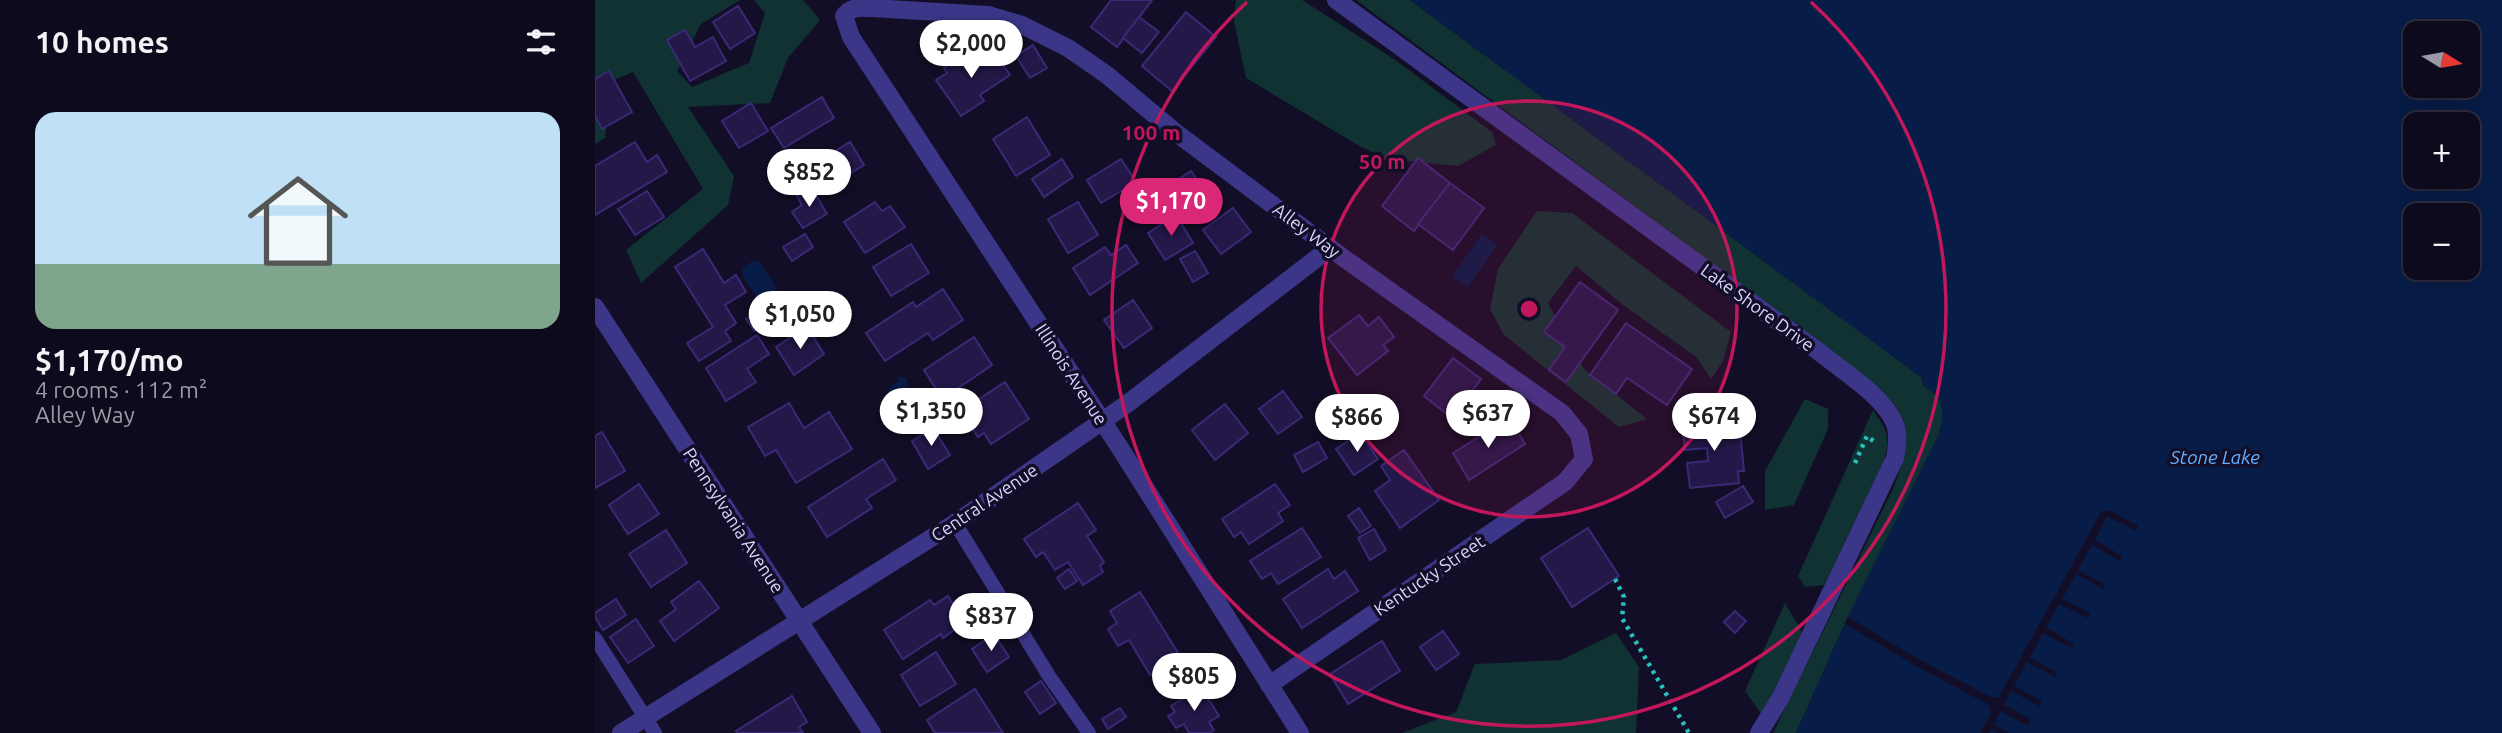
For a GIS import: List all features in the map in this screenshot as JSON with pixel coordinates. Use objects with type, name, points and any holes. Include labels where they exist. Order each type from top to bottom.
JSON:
[{"type":"street","name":"Lake Shore Drive","points":[[1336,0],[1818,351],[1872,395],[1888,412],[1895,426],[1895,458],[1781,697],[1759,733]]},
{"type":"street","name":"Alley Way","points":[[844,16],[856,8],[988,15],[1022,24],[1068,48],[1107,75],[1174,132],[1330,248],[1562,413],[1579,434],[1584,459]]},
{"type":"street","name":"Illinois Avenue","points":[[844,16],[851,37],[1102,421],[1300,733]]},
{"type":"street","name":"Central Avenue","points":[[621,733],[650,725],[800,621],[955,523],[1102,421],[1330,248]]},
{"type":"street","name":"Pennsylvania Avenue","points":[[595,307],[872,733]]},
{"type":"street","name":"Kentucky Street","points":[[1269,685],[1566,482],[1584,459]]},
{"type":"lane","points":[[955,523],[1049,676],[1089,733]]},
{"type":"lane","points":[[595,638],[650,725]]},
{"type":"path","points":[[1615,579],[1624,597],[1622,618],[1689,733]]},
{"type":"green space","points":[[595,0],[740,0],[701,24],[677,71],[692,87],[749,63],[765,13],[754,0],[803,0],[820,20],[788,58],[770,103],[688,107],[734,176],[728,205],[641,283],[626,250],[703,189],[633,72],[612,81],[605,138],[595,144]]},
{"type":"green space","points":[[1236,0],[1302,0],[1394,59],[1492,132],[1496,145],[1458,166],[1388,159],[1361,147],[1246,78],[1234,21]]},
{"type":"green space","points":[[1356,0],[1410,0],[1921,377],[1924,387],[1940,402],[1942,421],[1938,436],[1845,623],[1796,733],[1773,733],[1894,487],[1900,468],[1906,439],[1905,427],[1894,404],[1868,379]]},
{"type":"green space","points":[[1537,211],[1572,213],[1731,332],[1723,361],[1711,379],[1696,357],[1623,305],[1576,266],[1548,303],[1584,369],[1647,419],[1619,427],[1504,335],[1490,309],[1498,269]]},
{"type":"green space","points":[[1805,399],[1828,409],[1828,429],[1794,505],[1765,510],[1765,471]]},
{"type":"green space","points":[[1873,410],[1887,435],[1883,463],[1824,585],[1805,587],[1798,576]]},
{"type":"green space","points":[[1785,603],[1803,633],[1762,715],[1745,691]]},
{"type":"green space","points":[[1616,633],[1639,667],[1636,733],[1402,733],[1456,712],[1475,664],[1561,660]]},
{"type":"water","name":"Stone Lake","points":[[1410,0],[2502,0],[2502,733],[1796,733],[1845,623],[1938,436],[1942,408],[1936,396],[1924,387],[1921,377]]},
{"type":"water","points":[[1482,234],[1497,245],[1468,287],[1452,276]]},
{"type":"water","points":[[753,261],[759,261],[780,293],[779,299],[770,306],[760,303],[742,275],[743,267]]},
{"type":"water","points":[[899,377],[907,378],[907,384],[924,408],[922,417],[915,423],[905,421],[887,396],[890,386],[898,382]]},
{"type":"pier","points":[[2109,510],[2138,526],[2136,531],[2107,516],[2095,540],[2122,556],[2120,561],[2092,545],[2078,570],[2105,585],[2103,589],[2076,574],[2062,599],[2090,613],[2088,618],[2059,604],[2046,627],[2074,644],[2072,648],[2043,633],[2030,658],[2057,673],[2055,677],[2027,662],[2014,686],[2042,701],[2039,706],[2011,691],[2004,705],[2031,719],[2028,726],[2000,711],[1994,725],[2009,733],[1998,733],[1991,729],[1989,733],[1980,733],[1991,713],[1989,705],[1845,624],[1848,617],[1922,661],[1991,697],[1999,697],[2101,512]]},
{"type":"building","points":[[1111,0],[1152,0],[1117,47],[1091,27]]},
{"type":"building","points":[[738,6],[755,33],[730,49],[713,22]]},
{"type":"building","points":[[1186,12],[1216,37],[1172,91],[1142,66]]},
{"type":"building","points":[[1139,17],[1159,32],[1142,53],[1123,38]]},
{"type":"building","points":[[685,30],[695,47],[713,37],[726,61],[690,81],[667,40]]},
{"type":"building","points":[[1033,45],[1047,68],[1030,78],[1016,56]]},
{"type":"building","points":[[976,46],[989,65],[999,59],[1010,75],[980,95],[984,101],[961,116],[936,80],[947,73],[944,68]]},
{"type":"building","points":[[609,71],[632,112],[602,129],[595,116],[595,79]]},
{"type":"building","points":[[822,97],[834,118],[784,148],[771,128]]},
{"type":"building","points":[[751,103],[768,131],[739,148],[722,121]]},
{"type":"building","points":[[1027,117],[1050,155],[1016,176],[993,139]]},
{"type":"building","points":[[635,142],[647,162],[657,155],[667,172],[595,215],[595,166]]},
{"type":"building","points":[[850,142],[864,165],[812,197],[798,174]]},
{"type":"building","points":[[1418,158],[1450,183],[1414,231],[1382,206]]},
{"type":"building","points":[[1062,159],[1073,177],[1044,197],[1032,179]]},
{"type":"building","points":[[1121,159],[1136,182],[1101,203],[1087,180]]},
{"type":"building","points":[[1191,171],[1199,183],[1177,198],[1169,186]]},
{"type":"building","points":[[1450,183],[1484,208],[1453,250],[1418,224]]},
{"type":"building","points":[[807,189],[812,197],[816,195],[827,214],[803,228],[792,212],[802,205],[796,195]]},
{"type":"building","points":[[647,191],[664,217],[635,235],[618,209]]},
{"type":"building","points":[[875,202],[882,211],[890,206],[905,227],[865,253],[844,222]]},
{"type":"building","points":[[1078,202],[1098,235],[1068,253],[1048,219]]},
{"type":"building","points":[[1233,208],[1251,232],[1221,254],[1203,230]]},
{"type":"building","points":[[1176,215],[1193,243],[1165,260],[1148,233]]},
{"type":"building","points":[[805,234],[813,247],[792,261],[783,247]]},
{"type":"building","points":[[911,244],[929,273],[891,296],[873,267]]},
{"type":"building","points":[[1126,245],[1138,263],[1090,295],[1073,268],[1105,247],[1111,255]]},
{"type":"building","points":[[703,249],[724,283],[736,275],[746,292],[725,305],[736,323],[725,331],[731,341],[699,361],[687,343],[713,327],[675,267]]},
{"type":"building","points":[[1195,251],[1208,273],[1193,282],[1180,259]]},
{"type":"building","points":[[1580,282],[1618,310],[1566,382],[1549,370],[1565,347],[1544,332]]},
{"type":"building","points":[[943,289],[963,320],[933,340],[928,333],[885,361],[866,333],[913,302],[916,307]]},
{"type":"building","points":[[1133,300],[1152,328],[1124,348],[1104,320]]},
{"type":"building","points":[[760,311],[767,323],[754,331],[746,319]]},
{"type":"building","points":[[1359,315],[1368,326],[1379,317],[1394,337],[1383,345],[1388,351],[1357,375],[1328,338]]},
{"type":"building","points":[[1626,323],[1692,369],[1667,405],[1627,378],[1616,394],[1590,375]]},
{"type":"building","points":[[807,327],[824,354],[794,375],[776,347]]},
{"type":"building","points":[[757,335],[769,354],[747,369],[756,382],[726,401],[706,368]]},
{"type":"building","points":[[974,337],[992,365],[954,391],[961,401],[939,416],[927,399],[938,392],[924,370]]},
{"type":"building","points":[[1453,358],[1481,379],[1452,418],[1424,396]]},
{"type":"building","points":[[1005,382],[1029,419],[991,444],[984,433],[978,437],[961,411]]},
{"type":"building","points":[[1283,391],[1302,417],[1278,434],[1259,409]]},
{"type":"building","points":[[789,403],[804,428],[829,412],[852,449],[796,483],[776,450],[765,456],[748,427]]},
{"type":"building","points":[[1225,404],[1248,433],[1215,460],[1192,430]]},
{"type":"building","points":[[1732,418],[1733,431],[1740,431],[1744,471],[1738,471],[1739,483],[1690,488],[1687,463],[1708,461],[1707,448],[1685,450],[1682,424]]},
{"type":"building","points":[[1512,422],[1525,444],[1469,480],[1453,453],[1488,431],[1491,435]]},
{"type":"building","points":[[933,428],[950,455],[928,469],[912,441]]},
{"type":"building","points":[[602,432],[625,471],[595,488],[595,436]]},
{"type":"building","points":[[1360,433],[1378,459],[1354,475],[1336,449]]},
{"type":"building","points":[[1318,442],[1327,458],[1303,472],[1294,455]]},
{"type":"building","points":[[1404,450],[1439,500],[1400,528],[1375,491],[1390,480],[1381,466]]},
{"type":"building","points":[[883,459],[896,480],[866,499],[872,508],[827,537],[808,507]]},
{"type":"building","points":[[639,484],[659,514],[628,534],[609,505]]},
{"type":"building","points":[[1275,484],[1290,505],[1278,513],[1283,521],[1249,544],[1241,532],[1234,537],[1222,519]]},
{"type":"building","points":[[1743,486],[1753,502],[1725,518],[1716,502]]},
{"type":"building","points":[[1078,503],[1096,530],[1087,536],[1104,562],[1100,566],[1103,572],[1083,585],[1068,562],[1055,570],[1043,552],[1036,557],[1024,539]]},
{"type":"building","points":[[1359,508],[1371,526],[1360,533],[1348,516]]},
{"type":"building","points":[[1302,528],[1321,557],[1278,584],[1271,573],[1262,579],[1250,561]]},
{"type":"building","points":[[1588,528],[1619,576],[1572,607],[1541,558]]},
{"type":"building","points":[[1374,529],[1386,550],[1370,560],[1358,538]]},
{"type":"building","points":[[666,530],[687,563],[651,587],[629,554]]},
{"type":"building","points":[[1069,569],[1077,581],[1065,589],[1057,578]]},
{"type":"building","points":[[1328,569],[1334,579],[1345,571],[1358,591],[1302,628],[1283,599]]},
{"type":"building","points":[[699,581],[719,608],[674,641],[660,621],[676,609],[671,602]]},
{"type":"building","points":[[1140,592],[1180,656],[1150,675],[1129,640],[1118,646],[1108,629],[1117,623],[1110,611]]},
{"type":"building","points":[[948,596],[965,622],[943,638],[941,634],[903,659],[884,630],[930,600],[934,605]]},
{"type":"building","points":[[616,599],[626,615],[603,630],[595,613]]},
{"type":"building","points":[[1735,611],[1746,621],[1735,633],[1724,622]]},
{"type":"building","points":[[636,619],[654,646],[628,663],[610,637]]},
{"type":"building","points":[[1443,631],[1459,654],[1436,670],[1420,647]]},
{"type":"building","points":[[994,634],[1009,657],[987,672],[972,649]]},
{"type":"building","points":[[1382,641],[1400,671],[1348,704],[1330,674]]},
{"type":"building","points":[[936,652],[956,684],[920,706],[901,675]]},
{"type":"building","points":[[1041,681],[1056,703],[1040,714],[1025,692]]},
{"type":"building","points":[[1201,687],[1219,716],[1209,722],[1214,730],[1210,733],[1189,733],[1184,724],[1176,728],[1168,716],[1175,712],[1171,706]]},
{"type":"building","points":[[975,689],[1003,733],[935,733],[927,720]]},
{"type":"building","points":[[792,696],[807,722],[799,727],[803,733],[736,731]]},
{"type":"building","points":[[1120,708],[1126,717],[1108,729],[1102,719]]}]
